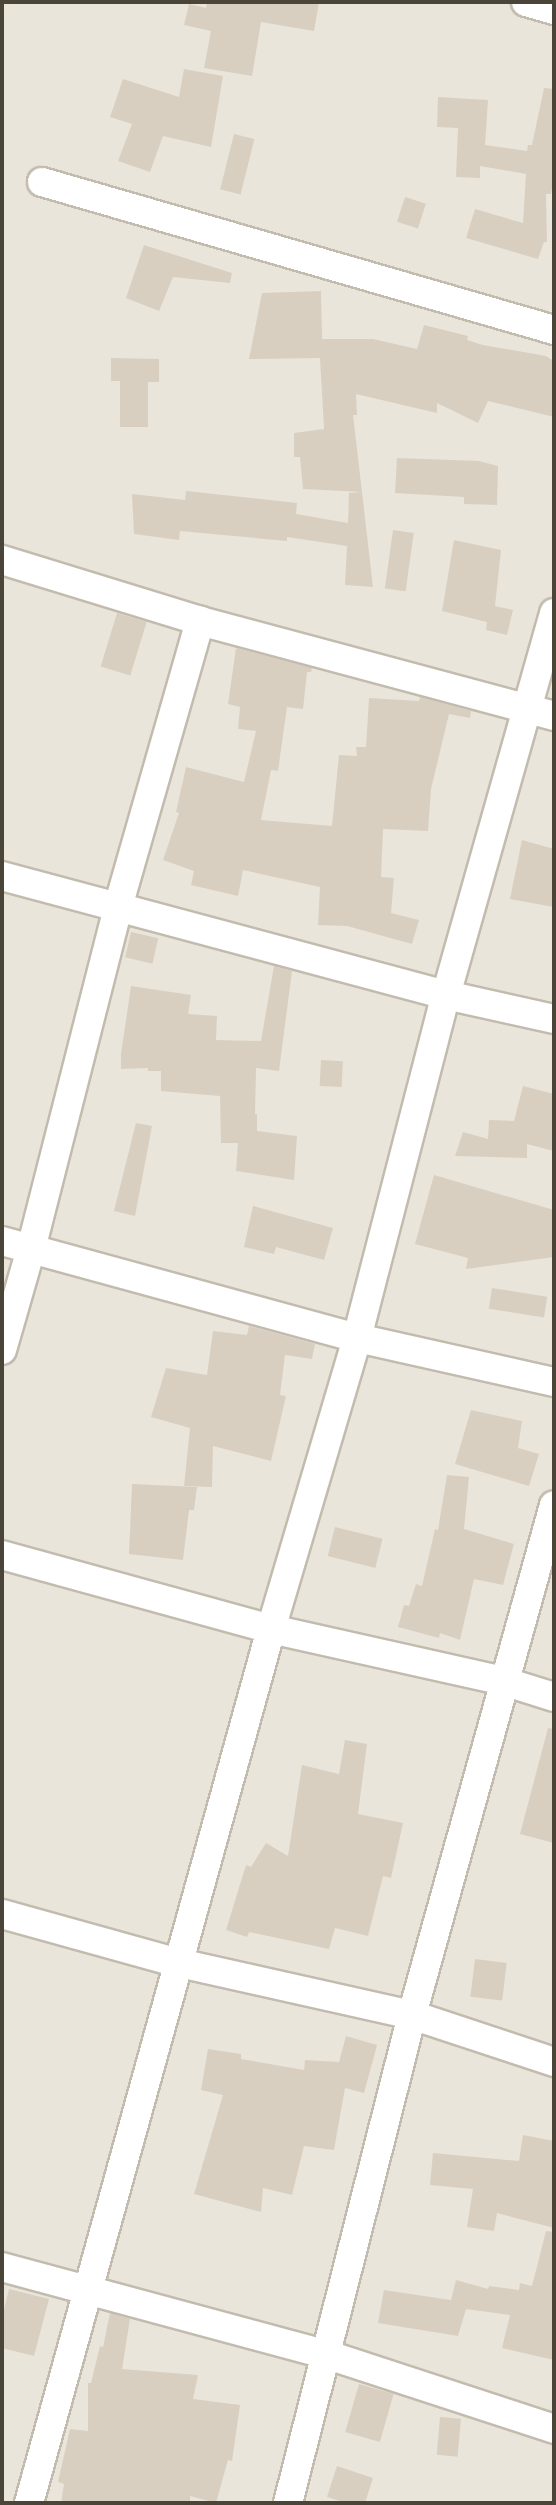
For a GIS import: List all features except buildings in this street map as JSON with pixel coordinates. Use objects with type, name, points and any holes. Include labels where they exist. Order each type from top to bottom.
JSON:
[{"type":"street","points":[[526,2],[554,10]]},
{"type":"street","points":[[42,183],[554,330]]},
{"type":"street","points":[[2,560],[200,621],[541,713]]},
{"type":"street","points":[[29,2503],[271,1629],[357,1338],[446,995],[541,713],[554,613]]},
{"type":"street","points":[[2,1350],[32,1249],[118,907],[200,621]]},
{"type":"street","points":[[2,876],[446,995],[554,1019]]},
{"type":"street","points":[[2,1241],[357,1338],[554,1382]]},
{"type":"street","points":[[288,2503],[328,2355],[412,2015],[554,1505]]},
{"type":"street","points":[[2,1555],[271,1629],[503,1681],[554,1698]]},
{"type":"street","points":[[2,1914],[179,1963],[412,2015],[554,2062]]},
{"type":"street","points":[[2,2267],[328,2355],[554,2429]]},
{"type":"shaded area","points":[[2,2],[554,2],[554,2503],[2,2503]]}]
